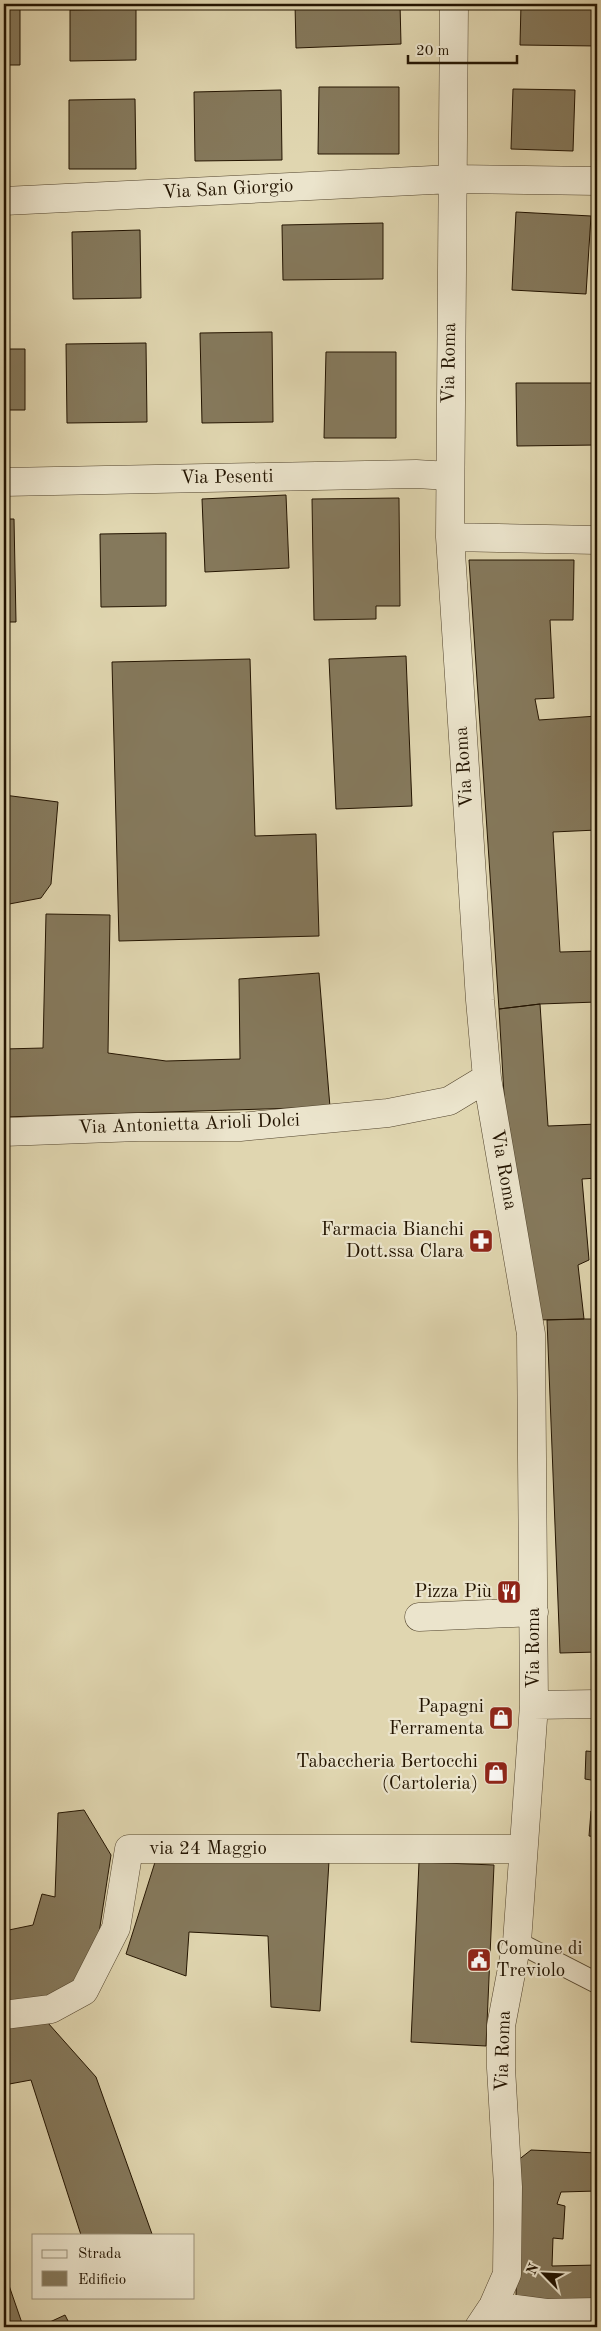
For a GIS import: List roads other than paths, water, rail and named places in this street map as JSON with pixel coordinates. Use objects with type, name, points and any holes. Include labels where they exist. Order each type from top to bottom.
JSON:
[{"type":"street","name":"Via Roma","points":[[454,4],[450,537],[480,1000],[488,1078],[531,1334],[534,1705],[517,1942],[501,2026],[508,2187],[507,2274],[486,2317]]},
{"type":"street","name":"Via San Giorgio","points":[[4,201],[453,179],[597,181]]},
{"type":"street","name":"Via Pesenti","points":[[4,482],[416,474],[450,476]]},
{"type":"street","points":[[450,537],[597,540]]},
{"type":"street","name":"Via Antonietta Arioli Dolci","points":[[4,1132],[138,1127],[240,1127],[388,1113],[449,1101],[488,1078]]},
{"type":"street","points":[[419,1617],[534,1612]]},
{"type":"street","points":[[534,1705],[597,1704]]},
{"type":"street","name":"via 24 Maggio","points":[[4,2014],[51,2009],[84,1990],[116,1928],[129,1849],[523,1849]]},
{"type":"street","points":[[486,2317],[597,2312]]},
{"type":"lane","points":[[517,1942],[597,1983]]},
{"type":"place","name":"Farmacia Bianchi Dott.ssa Clara","points":[[481,1241]]},
{"type":"place","name":"Pizza Più","points":[[509,1592]]},
{"type":"place","name":"Papagni Ferramenta","points":[[501,1718]]},
{"type":"place","name":"Tabaccheria Bertocchi (Cartoleria)","points":[[496,1773]]},
{"type":"place","name":"Comune di Treviolo","points":[[479,1960]]}]
